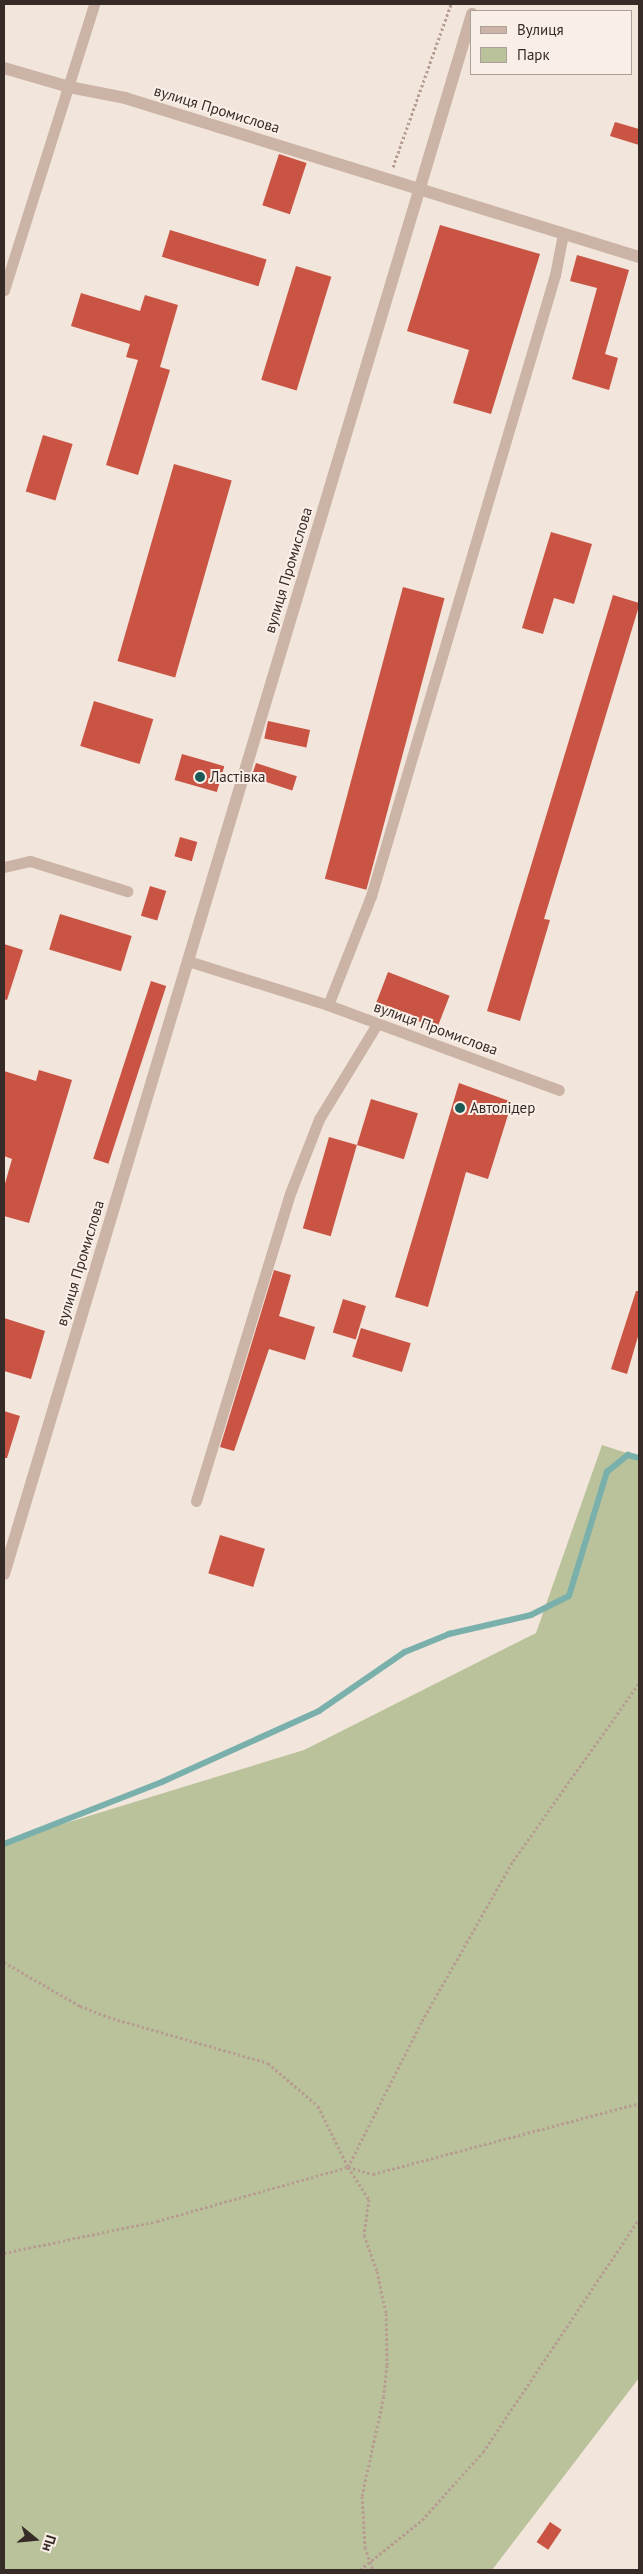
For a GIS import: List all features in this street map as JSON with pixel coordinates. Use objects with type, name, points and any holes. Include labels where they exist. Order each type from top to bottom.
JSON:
[{"type":"street","name":"вулиця Промислова","points":[[4,1574],[470,20]]},
{"type":"street","name":"вулиця Промислова","points":[[4,68],[69,87],[125,98],[390,178],[639,257]]},
{"type":"lane","points":[[4,290],[42,160],[69,87],[94,4]]},
{"type":"lane","points":[[328,1005],[371,896],[552,284],[564,234]]},
{"type":"lane","points":[[4,867],[30,860],[127,891]]},
{"type":"lane","name":"вулиця Промислова","points":[[188,961],[328,1005],[559,1090]]},
{"type":"lane","points":[[196,1501],[291,1191],[319,1119],[377,1024]]},
{"type":"path","points":[[390,178],[450,4]]},
{"type":"path","points":[[348,2167],[422,2021],[513,1861],[639,1683]]},
{"type":"path","points":[[4,1962],[53,1992],[98,2013],[268,2063],[318,2106],[348,2167],[369,2199],[364,2235],[382,2291],[388,2338],[384,2396],[362,2496],[362,2526],[373,2570]]},
{"type":"path","points":[[4,2254],[157,2221],[348,2167],[373,2174],[639,2103]]},
{"type":"path","points":[[360,2570],[370,2564],[422,2520],[483,2452],[639,2219]]},
{"type":"green space","points":[[602,1445],[639,1457],[639,2378],[492,2570],[4,2570],[4,1842],[304,1750],[536,1633]]},
{"type":"building","points":[[615,122],[639,129],[639,145],[610,136]]},
{"type":"building","points":[[279,154],[307,163],[290,214],[262,205]]},
{"type":"building","points":[[440,225],[540,254],[491,414],[453,403],[469,350],[407,331]]},
{"type":"building","points":[[170,230],[267,260],[258,286],[162,257]]},
{"type":"building","points":[[577,255],[629,270],[605,354],[618,358],[609,390],[572,379],[597,288],[570,281]]},
{"type":"building","points":[[296,266],[331,277],[297,391],[261,380]]},
{"type":"building","points":[[81,293],[140,311],[145,295],[178,305],[160,367],[170,370],[138,475],[106,465],[138,360],[126,357],[130,344],[71,326]]},
{"type":"building","points":[[43,435],[73,444],[55,500],[26,491]]},
{"type":"building","points":[[174,464],[232,481],[175,678],[117,661]]},
{"type":"building","points":[[551,532],[592,544],[574,604],[554,598],[543,634],[522,628]]},
{"type":"building","points":[[403,587],[445,598],[366,890],[325,879]]},
{"type":"building","points":[[613,595],[639,603],[639,606],[544,919],[550,920],[520,1021],[487,1011]]},
{"type":"building","points":[[94,701],[153,719],[140,764],[80,746]]},
{"type":"building","points":[[268,721],[310,730],[306,748],[264,739]]},
{"type":"building","points":[[182,754],[224,766],[217,792],[175,780]]},
{"type":"building","points":[[256,763],[297,776],[292,791],[251,777]]},
{"type":"building","points":[[180,837],[197,842],[192,861],[174,856]]},
{"type":"building","points":[[150,886],[166,891],[157,921],[141,916]]},
{"type":"building","points":[[60,914],[132,936],[121,971],[49,949]]},
{"type":"building","points":[[4,944],[23,950],[7,1000],[4,999]]},
{"type":"building","points":[[388,972],[450,996],[437,1028],[375,1005]]},
{"type":"building","points":[[151,981],[166,986],[108,1164],[93,1159]]},
{"type":"building","points":[[39,1070],[72,1080],[29,1223],[4,1216],[4,1187],[12,1159],[4,1156],[4,1071],[36,1081]]},
{"type":"building","points":[[459,1083],[512,1102],[488,1179],[466,1172],[428,1307],[395,1297]]},
{"type":"building","points":[[371,1099],[418,1113],[404,1159],[357,1145]]},
{"type":"building","points":[[329,1137],[357,1145],[331,1236],[303,1228]]},
{"type":"building","points":[[274,1270],[291,1275],[279,1316],[315,1327],[305,1360],[269,1349],[234,1451],[220,1447]]},
{"type":"building","points":[[636,1291],[639,1291],[639,1333],[627,1374],[611,1369]]},
{"type":"building","points":[[343,1299],[366,1306],[356,1339],[333,1332]]},
{"type":"building","points":[[4,1318],[45,1331],[31,1379],[4,1371]]},
{"type":"building","points":[[361,1328],[411,1343],[402,1372],[352,1357]]},
{"type":"building","points":[[4,1411],[20,1416],[7,1458],[4,1458]]},
{"type":"building","points":[[220,1535],[265,1549],[253,1587],[208,1573]]},
{"type":"building","points":[[550,2522],[562,2530],[548,2550],[537,2542]]},
{"type":"waterway","points":[[4,1844],[162,1782],[319,1711],[405,1652],[449,1634],[531,1615],[569,1596],[607,1472],[628,1455],[639,1458]]},
{"type":"place","name":"Ластівка","points":[[200,777]]},
{"type":"place","name":"Автолідер","points":[[460,1108]]}]
